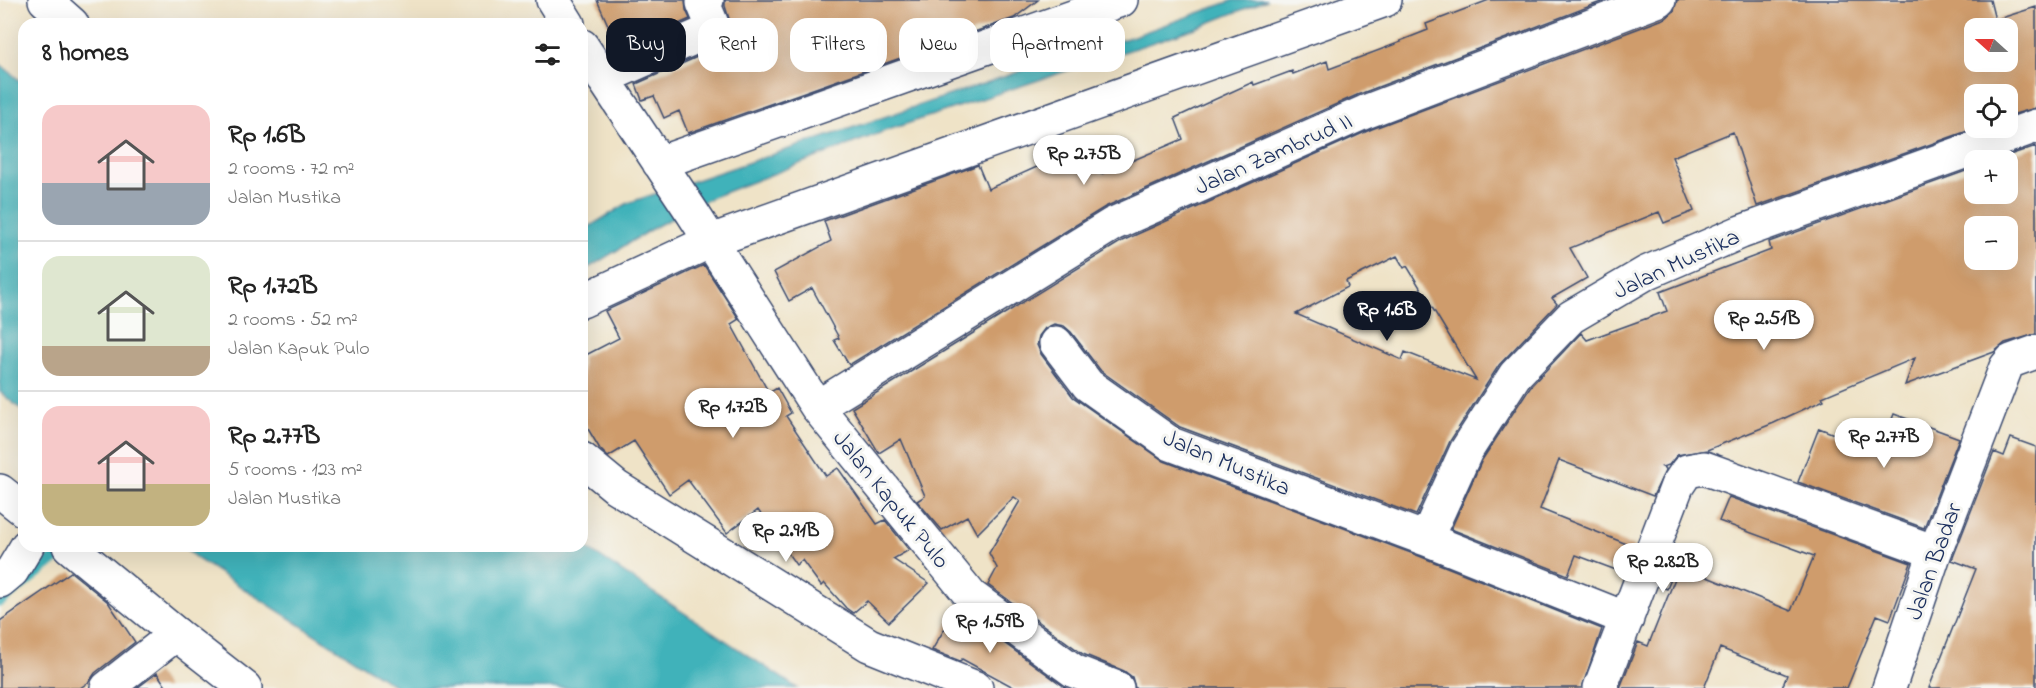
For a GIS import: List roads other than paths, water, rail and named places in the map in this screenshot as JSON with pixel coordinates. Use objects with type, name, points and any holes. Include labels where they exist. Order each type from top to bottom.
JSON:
[{"type":"street","points":[[553,0],[564,18]]},
{"type":"street","points":[[603,78],[714,29],[703,3],[707,0]]},
{"type":"street","points":[[665,172],[1121,0]]},
{"type":"street","points":[[588,298],[711,241],[1385,0]]},
{"type":"street","name":"Jalan Zambrud II","points":[[817,407],[1113,224],[1365,111],[1659,0]]},
{"type":"street","name":"Jalan Kapuk Pulo","points":[[588,55],[817,407],[971,596],[1074,671],[1117,688]]},
{"type":"street","name":"Jalan Mustika","points":[[1426,539],[1466,451],[1496,403],[1515,375],[1570,317],[1646,273],[1741,232],[2036,126]]},
{"type":"street","name":"Jalan Mustika","points":[[1056,343],[1088,385],[1171,444],[1426,539],[1626,619]]},
{"type":"street","name":"Jalan Badar","points":[[1889,688],[1935,552],[2006,367],[2011,361],[2036,352]]},
{"type":"street","points":[[588,464],[616,487],[869,645],[976,688]]},
{"type":"street","points":[[1600,688],[1677,486],[1687,471],[1704,468],[1935,552]]},
{"type":"street","points":[[0,491],[18,505]]},
{"type":"street","points":[[0,581],[12,571],[23,552]]},
{"type":"street","points":[[79,554],[245,688]]},
{"type":"street","points":[[109,687],[176,634]]},
{"type":"water","points":[[1234,0],[1267,0],[1193,29],[1125,52],[1125,39]]},
{"type":"water","points":[[0,64],[18,79],[18,407],[0,392]]},
{"type":"water","points":[[1018,72],[1063,72],[885,131],[713,197],[653,228],[588,268],[588,227],[628,203]]},
{"type":"water","points":[[588,549],[797,688],[398,688],[190,552],[588,552]]},
{"type":"waterway","points":[[0,601],[64,552]]}]
